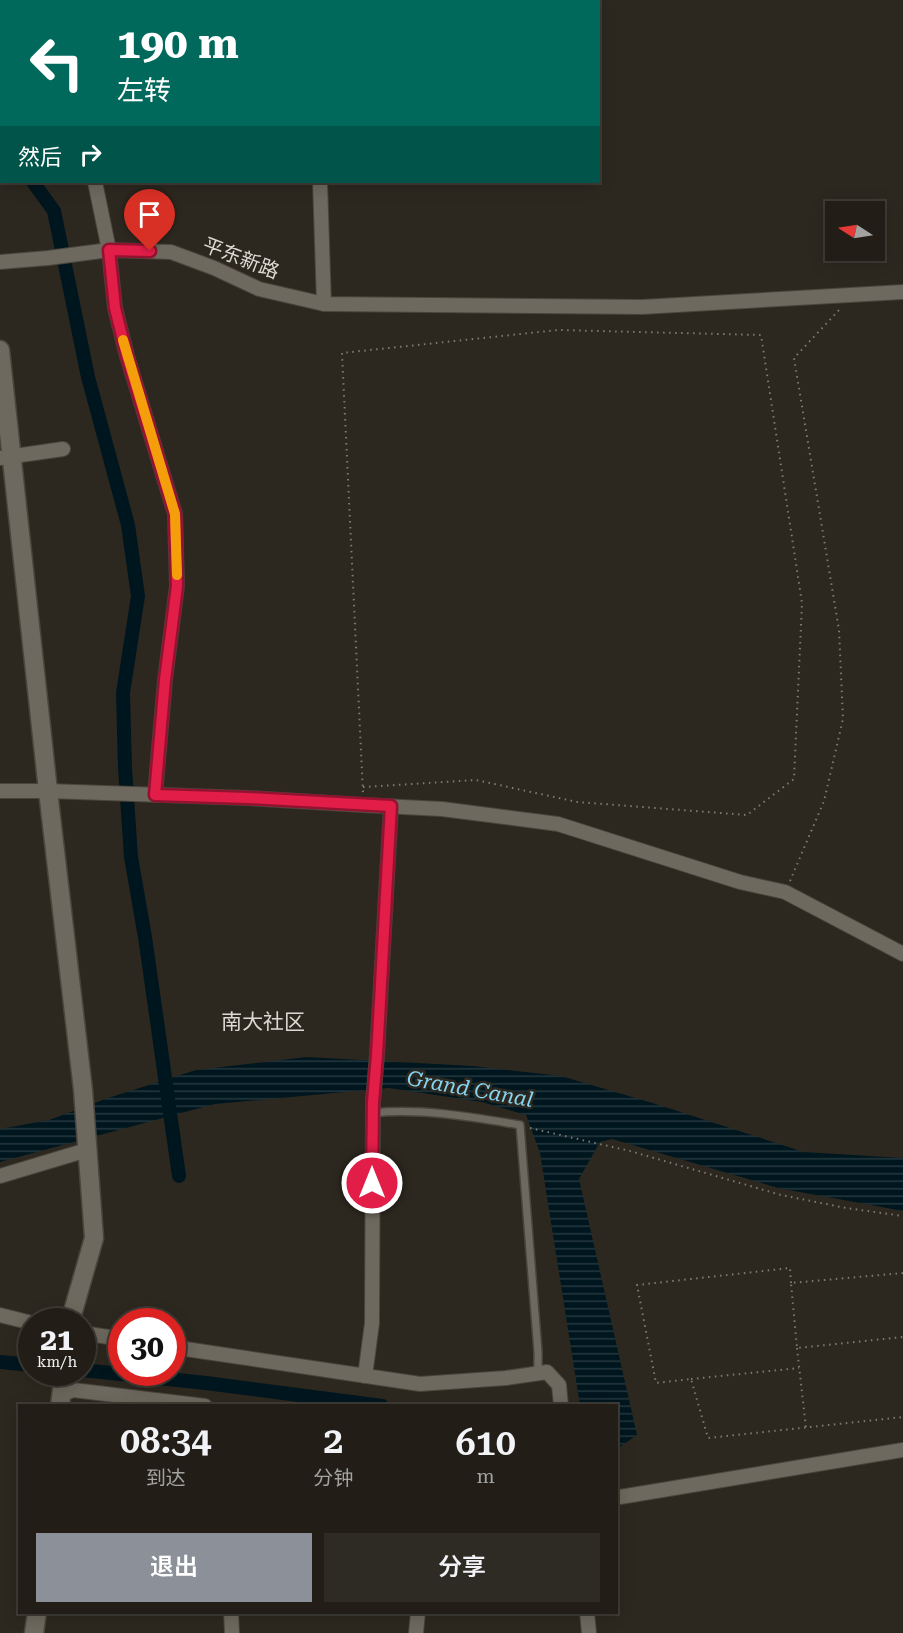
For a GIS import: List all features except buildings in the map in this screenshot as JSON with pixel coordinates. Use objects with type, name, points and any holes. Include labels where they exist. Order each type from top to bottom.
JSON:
[{"type":"street","points":[[95,183],[102,251],[115,308],[127,356],[175,514],[177,586],[165,680],[155,795]]},
{"type":"street","points":[[320,183],[324,304]]},
{"type":"street","name":"平东新路","points":[[0,262],[102,251],[171,252],[214,268],[259,289],[324,304],[642,307],[903,292]]},
{"type":"street","points":[[0,350],[6,457],[83,1090],[94,1238],[74,1308]]},
{"type":"street","points":[[6,457],[63,449]]},
{"type":"street","points":[[0,791],[248,798],[442,809],[558,825],[740,882],[785,892],[903,954]]},
{"type":"street","points":[[364,1376],[372,1323],[373,1107],[391,806]]},
{"type":"street","points":[[0,1176],[87,1150]]},
{"type":"street","points":[[0,1316],[18,1320]]},
{"type":"street","points":[[186,1349],[420,1384],[506,1378],[547,1372],[559,1385],[561,1404]]},
{"type":"street","points":[[62,1391],[73,1390],[174,1404]]},
{"type":"street","points":[[618,1498],[903,1450]]},
{"type":"street","points":[[34,1633],[37,1614]]},
{"type":"street","points":[[231,1614],[232,1633]]},
{"type":"street","points":[[416,1633],[418,1614]]},
{"type":"street","points":[[586,1614],[589,1633]]},
{"type":"lane","points":[[373,1107],[520,1125],[538,1373]]},
{"type":"path","points":[[785,892],[824,801],[843,719],[839,630],[794,358],[844,304]]},
{"type":"path","points":[[363,787],[476,780],[577,802],[747,815],[794,779],[802,603],[761,335],[558,330],[342,352],[363,805]]},
{"type":"path","points":[[527,1127],[630,1151],[781,1194],[846,1208],[903,1216]]},
{"type":"path","points":[[799,1368],[656,1383],[637,1285],[790,1268],[806,1428]]},
{"type":"path","points":[[791,1283],[903,1273]]},
{"type":"path","points":[[797,1348],[903,1337]]},
{"type":"path","points":[[691,1379],[708,1438],[903,1417]]},
{"type":"water","name":"Grand Canal","points":[[306,1057],[473,1066],[561,1076],[804,1152],[903,1158],[903,1211],[778,1188],[612,1139],[600,1142],[579,1179],[637,1435],[618,1448],[618,1404],[580,1404],[540,1153],[526,1115],[482,1102],[389,1088],[215,1104],[0,1162],[0,1129],[49,1120],[108,1098],[196,1070]]},
{"type":"waterway","points":[[34,183],[54,211],[88,377],[128,525],[138,596],[123,693],[131,857],[145,937],[179,1176]]},
{"type":"waterway","points":[[0,1362],[18,1364]]},
{"type":"waterway","points":[[96,1371],[367,1404]]},
{"type":"slow traffic","points":[[123,340],[175,514],[177,575]]},
{"type":"district","name":"南大社区","points":[[263,1022]]},
{"type":"route","points":[[150,251],[109,250],[115,308],[127,356],[175,514],[177,586],[165,680],[155,795],[391,806],[373,1102],[372,1183]]}]
